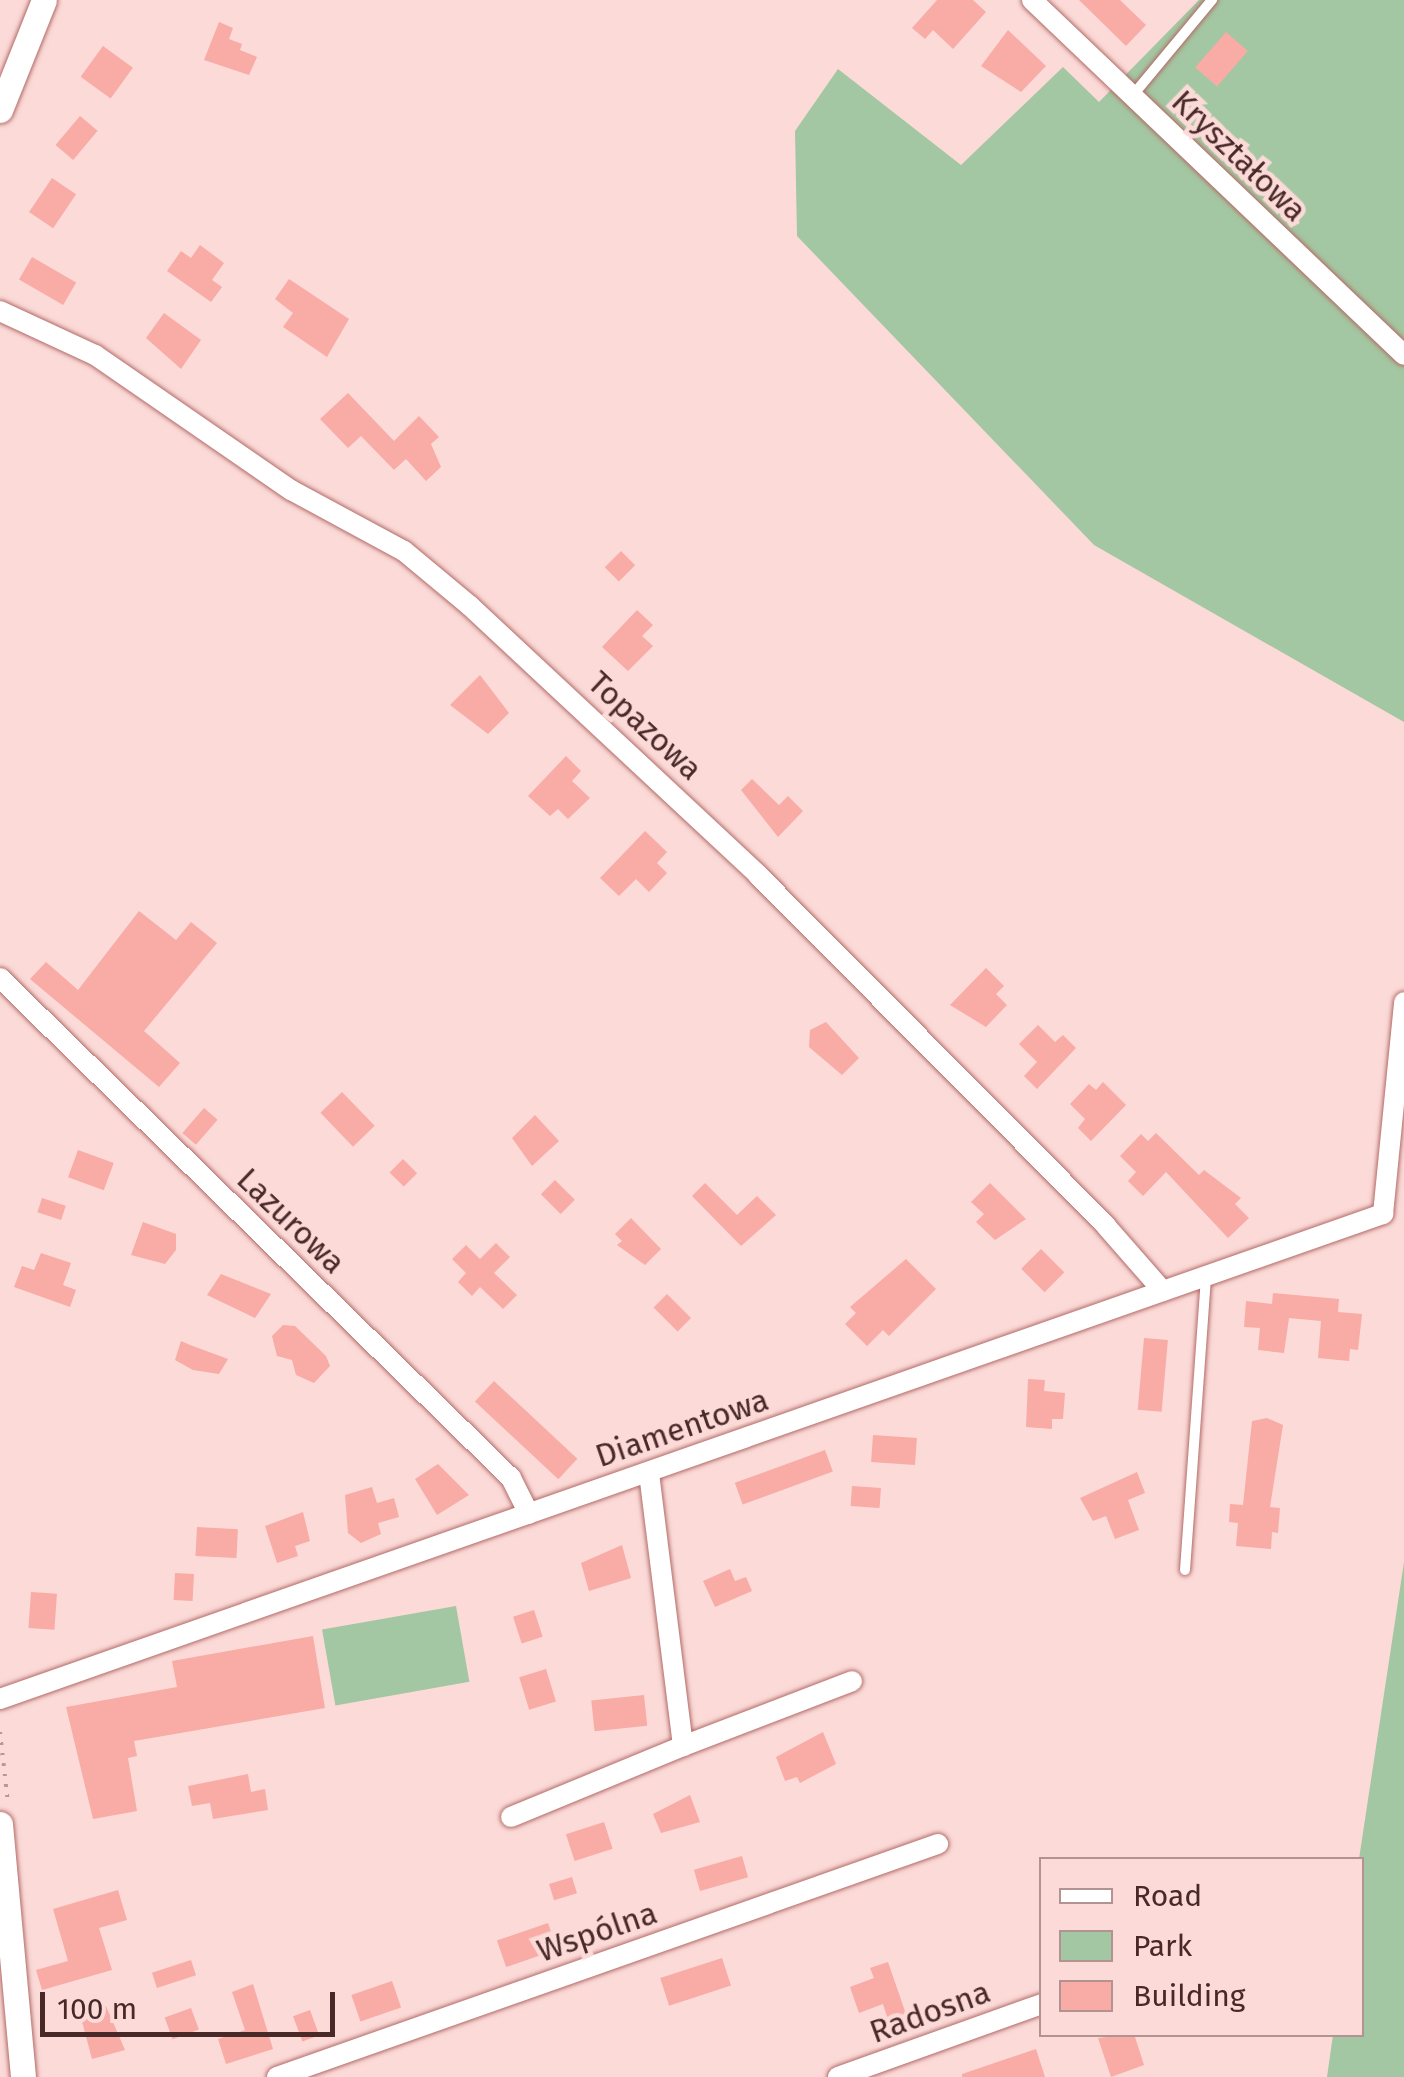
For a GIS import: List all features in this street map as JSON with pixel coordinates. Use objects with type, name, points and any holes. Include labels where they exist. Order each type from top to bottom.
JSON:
[{"type":"street","name":"Kryształowa","points":[[1032,0],[1404,355]]},
{"type":"street","points":[[0,110],[43,1]]},
{"type":"street","name":"Topazowa","points":[[0,310],[96,355],[291,490],[404,551],[470,606],[758,874],[1106,1226],[1163,1292]]},
{"type":"street","name":"Lazurowa","points":[[0,978],[511,1478],[529,1514]]},
{"type":"street","name":"Diamentowa","points":[[0,1698],[1383,1214],[1404,1002]]},
{"type":"street","points":[[649,1472],[684,1746]]},
{"type":"street","points":[[511,1817],[852,1681]]},
{"type":"street","points":[[3,1829],[23,2077]]},
{"type":"street","name":"Wspólna","points":[[276,2077],[938,1844]]},
{"type":"street","name":"Radosna","points":[[838,2077],[1039,2005]]},
{"type":"lane","points":[[1133,96],[1212,0]]},
{"type":"lane","points":[[1185,1570],[1206,1275]]},
{"type":"path","points":[[0,1732],[3,1829]]},
{"type":"green space","points":[[1199,0],[1404,0],[1404,722],[1094,545],[797,236],[795,131],[838,69],[961,165],[1063,67],[1099,102]]},
{"type":"green space","points":[[1404,1562],[1404,2077],[1327,2077],[1333,2037],[1364,2037],[1364,1857],[1359,1857]]},
{"type":"green space","points":[[456,1606],[469,1682],[335,1705],[322,1630]]},
{"type":"building","points":[[937,0],[973,0],[986,12],[953,49],[933,30],[925,39],[912,28]]},
{"type":"building","points":[[1079,0],[1120,0],[1146,25],[1126,46]]},
{"type":"building","points":[[219,22],[233,28],[229,39],[242,44],[240,50],[257,57],[249,75],[204,60]]},
{"type":"building","points":[[1008,30],[1046,66],[1021,92],[981,66]]},
{"type":"building","points":[[1226,32],[1248,51],[1217,86],[1195,67]]},
{"type":"building","points":[[103,46],[133,68],[111,98],[81,77]]},
{"type":"building","points":[[80,116],[98,131],[73,160],[56,145]]},
{"type":"building","points":[[52,178],[76,194],[53,228],[29,212]]},
{"type":"building","points":[[200,245],[224,263],[212,280],[222,287],[211,302],[167,271],[181,251],[191,258]]},
{"type":"building","points":[[32,257],[76,282],[63,305],[19,280]]},
{"type":"building","points":[[289,279],[349,319],[327,357],[283,327],[293,313],[275,299]]},
{"type":"building","points":[[164,313],[201,340],[181,369],[146,338]]},
{"type":"building","points":[[348,393],[394,441],[419,416],[439,437],[431,444],[441,467],[426,481],[406,459],[394,470],[361,436],[348,448],[320,419]]},
{"type":"building","points":[[621,551],[635,565],[619,581],[605,567]]},
{"type":"building","points":[[637,610],[653,625],[642,636],[653,646],[628,671],[602,647]]},
{"type":"building","points":[[480,675],[509,713],[488,734],[450,705]]},
{"type":"building","points":[[566,756],[581,771],[572,781],[590,798],[568,819],[558,809],[550,816],[528,796]]},
{"type":"building","points":[[752,779],[779,805],[788,796],[803,811],[778,837],[741,790]]},
{"type":"building","points":[[645,831],[667,852],[657,863],[667,873],[649,892],[636,879],[619,896],[600,878]]},
{"type":"building","points":[[139,911],[176,940],[191,922],[217,943],[144,1031],[180,1063],[159,1087],[30,979],[46,962],[78,990]]},
{"type":"building","points":[[986,968],[1004,986],[996,994],[1007,1005],[986,1027],[950,1005]]},
{"type":"building","points":[[826,1022],[859,1058],[842,1075],[809,1047],[810,1030]]},
{"type":"building","points":[[1038,1025],[1055,1042],[1063,1035],[1076,1048],[1037,1089],[1024,1076],[1037,1062],[1019,1044]]},
{"type":"building","points":[[1103,1082],[1126,1105],[1091,1141],[1078,1128],[1085,1119],[1070,1104],[1089,1084],[1096,1090]]},
{"type":"building","points":[[342,1092],[375,1126],[353,1147],[320,1113]]},
{"type":"building","points":[[204,1108],[218,1120],[196,1145],[182,1133]]},
{"type":"building","points":[[535,1115],[559,1141],[532,1166],[512,1138]]},
{"type":"building","points":[[1156,1133],[1199,1175],[1204,1170],[1241,1198],[1235,1204],[1249,1218],[1228,1238],[1166,1172],[1143,1196],[1128,1181],[1136,1172],[1120,1156],[1141,1134],[1148,1141]]},
{"type":"building","points":[[78,1150],[114,1163],[104,1190],[68,1177]]},
{"type":"building","points":[[403,1159],[417,1173],[404,1187],[390,1172]]},
{"type":"building","points":[[555,1180],[575,1200],[561,1214],[541,1194]]},
{"type":"building","points":[[705,1183],[737,1215],[757,1196],[776,1215],[741,1246],[692,1196]]},
{"type":"building","points":[[990,1183],[1026,1219],[995,1240],[976,1222],[984,1214],[971,1202]]},
{"type":"building","points":[[42,1198],[66,1206],[61,1220],[37,1212]]},
{"type":"building","points":[[631,1218],[661,1249],[645,1265],[617,1245],[622,1241],[615,1234]]},
{"type":"building","points":[[143,1222],[176,1234],[176,1250],[165,1264],[131,1255]]},
{"type":"building","points":[[496,1243],[510,1257],[494,1273],[517,1295],[503,1309],[480,1287],[472,1296],[458,1282],[466,1273],[452,1259],[466,1245],[480,1259]]},
{"type":"building","points":[[1041,1249],[1064,1272],[1045,1292],[1021,1269]]},
{"type":"building","points":[[41,1253],[71,1263],[63,1285],[76,1290],[70,1307],[14,1287],[22,1266],[34,1270]]},
{"type":"building","points":[[906,1259],[936,1289],[889,1336],[883,1330],[867,1346],[845,1324],[856,1313],[850,1307]]},
{"type":"building","points":[[221,1274],[271,1294],[255,1318],[207,1295]]},
{"type":"building","points":[[1273,1293],[1339,1299],[1338,1312],[1362,1314],[1358,1350],[1350,1349],[1349,1361],[1318,1358],[1321,1321],[1289,1318],[1284,1353],[1258,1350],[1260,1328],[1244,1327],[1246,1301],[1272,1304]]},
{"type":"building","points":[[667,1294],[691,1318],[678,1331],[654,1307]]},
{"type":"building","points":[[283,1325],[295,1326],[326,1356],[330,1366],[314,1383],[296,1375],[292,1360],[277,1356],[272,1336]]},
{"type":"building","points":[[1144,1338],[1168,1340],[1162,1412],[1138,1410]]},
{"type":"building","points":[[181,1341],[228,1359],[219,1374],[193,1370],[175,1360]]},
{"type":"building","points":[[1028,1379],[1045,1380],[1044,1391],[1065,1393],[1063,1419],[1052,1419],[1052,1429],[1026,1427]]},
{"type":"building","points":[[494,1381],[577,1459],[558,1479],[475,1401]]},
{"type":"building","points":[[1267,1418],[1283,1425],[1270,1507],[1280,1508],[1278,1533],[1272,1532],[1271,1549],[1236,1546],[1238,1523],[1229,1522],[1230,1504],[1243,1505],[1252,1421]]},
{"type":"building","points":[[873,1435],[917,1438],[915,1465],[871,1462]]},
{"type":"building","points":[[825,1450],[833,1472],[743,1504],[735,1483]]},
{"type":"building","points":[[438,1464],[469,1495],[437,1515],[415,1479]]},
{"type":"building","points":[[1137,1472],[1145,1493],[1128,1500],[1139,1530],[1115,1539],[1106,1516],[1093,1521],[1080,1498]]},
{"type":"building","points":[[852,1486],[881,1488],[880,1508],[851,1506]]},
{"type":"building","points":[[372,1487],[377,1503],[394,1498],[399,1517],[378,1523],[381,1534],[361,1543],[348,1533],[345,1495]]},
{"type":"building","points":[[303,1512],[310,1541],[295,1546],[298,1556],[277,1563],[265,1526]]},
{"type":"building","points":[[197,1527],[238,1529],[236,1558],[195,1556]]},
{"type":"building","points":[[622,1545],[631,1578],[589,1591],[581,1563]]},
{"type":"building","points":[[730,1569],[735,1581],[746,1577],[752,1591],[715,1607],[703,1581]]},
{"type":"building","points":[[175,1573],[194,1574],[193,1601],[174,1600]]},
{"type":"building","points":[[31,1592],[57,1594],[54,1630],[28,1628]]},
{"type":"building","points":[[534,1610],[543,1637],[522,1643],[513,1617]]},
{"type":"building","points":[[313,1636],[325,1708],[134,1741],[137,1756],[128,1758],[137,1811],[93,1819],[66,1707],[177,1687],[172,1661]]},
{"type":"building","points":[[546,1669],[556,1702],[529,1710],[519,1677]]},
{"type":"building","points":[[644,1695],[647,1726],[595,1731],[591,1701]]},
{"type":"building","points":[[823,1732],[836,1764],[800,1783],[797,1777],[785,1781],[776,1757]]},
{"type":"building","points":[[248,1774],[251,1792],[265,1789],[268,1810],[213,1819],[210,1803],[192,1806],[188,1786]]},
{"type":"building","points":[[690,1795],[700,1822],[661,1833],[653,1814]]},
{"type":"building","points":[[604,1822],[613,1849],[575,1861],[566,1834]]},
{"type":"building","points":[[742,1856],[748,1877],[700,1891],[694,1870]]},
{"type":"building","points":[[572,1877],[577,1893],[554,1900],[549,1884]]},
{"type":"building","points":[[118,1890],[127,1920],[99,1928],[112,1970],[42,1990],[36,1970],[68,1961],[53,1909]]},
{"type":"building","points":[[548,1923],[557,1949],[506,1967],[497,1941]]},
{"type":"building","points":[[722,1958],[731,1986],[669,2006],[660,1978]]},
{"type":"building","points":[[191,1960],[196,1975],[157,1988],[152,1973]]},
{"type":"building","points":[[888,1962],[907,2017],[889,2023],[883,2004],[859,2013],[850,1987],[874,1978],[870,1968]]},
{"type":"building","points":[[392,1981],[401,2007],[360,2021],[351,1995]]},
{"type":"building","points":[[253,1984],[273,2049],[226,2064],[218,2039],[245,2030],[232,1992]]},
{"type":"building","points":[[106,2006],[125,2050],[92,2059],[80,2014]]},
{"type":"building","points":[[191,2008],[199,2030],[173,2039],[165,2018]]},
{"type":"building","points":[[310,2010],[319,2035],[302,2042],[293,2016]]},
{"type":"building","points":[[1135,2037],[1144,2065],[1111,2077],[1098,2038]]},
{"type":"building","points":[[1036,2049],[1045,2077],[962,2077],[962,2074]]}]
